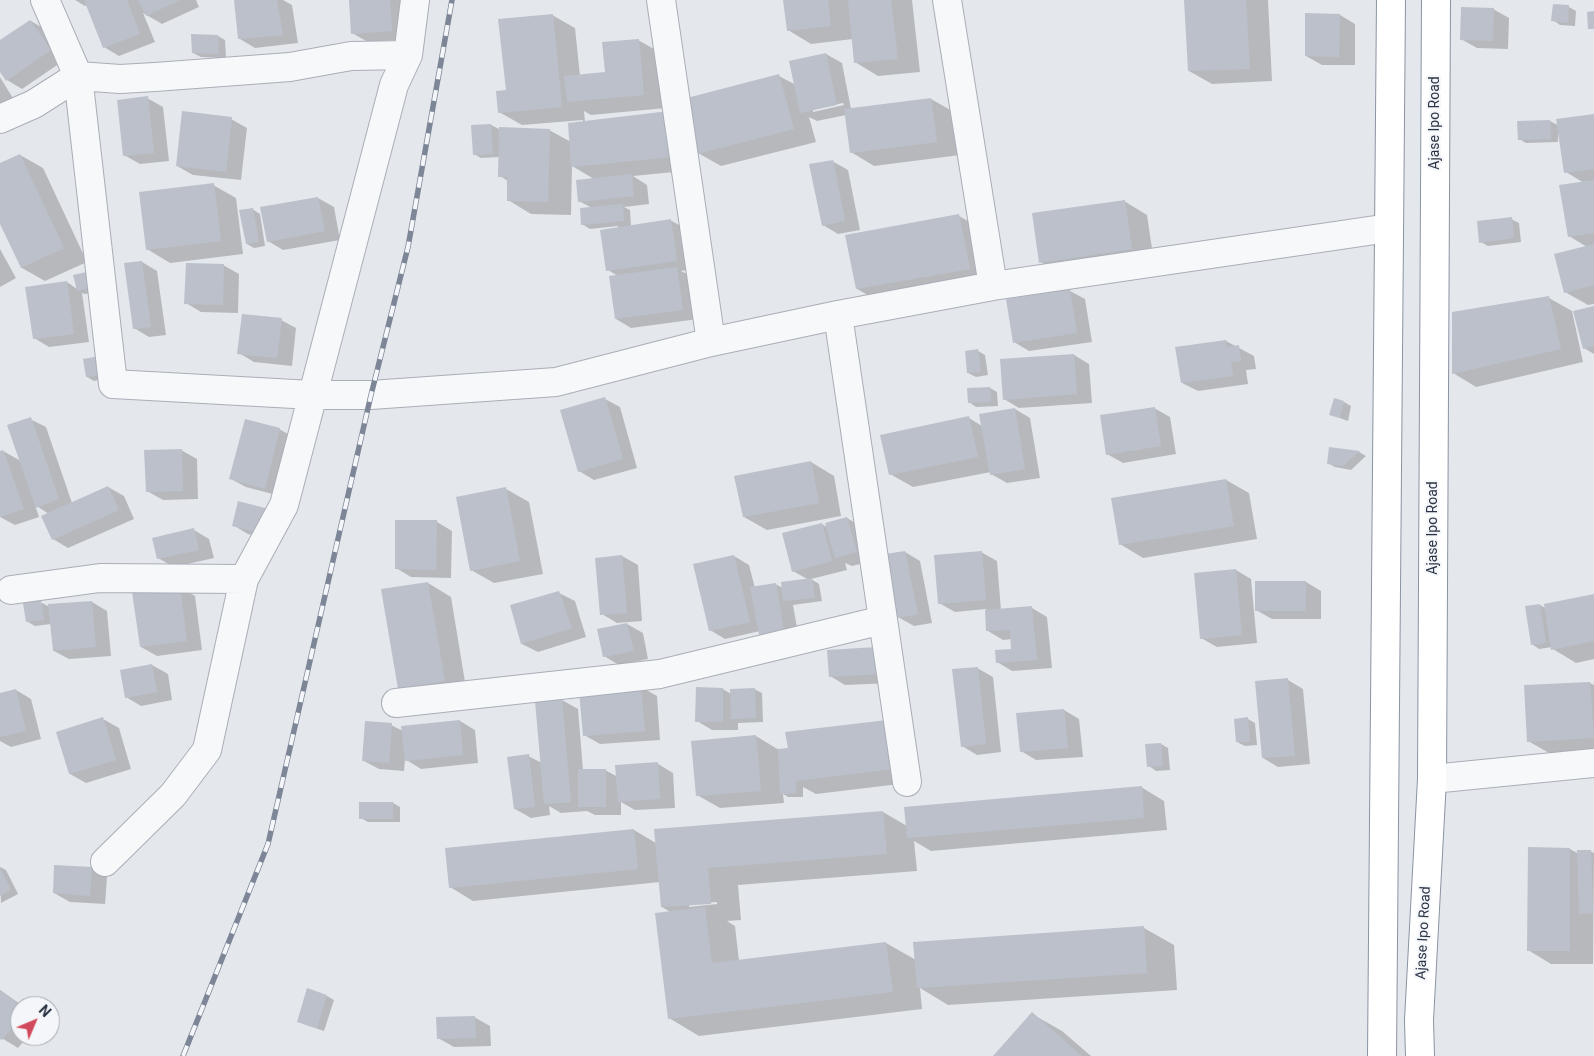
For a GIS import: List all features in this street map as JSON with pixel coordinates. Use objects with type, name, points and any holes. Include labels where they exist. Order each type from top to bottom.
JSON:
[{"type":"highway","points":[[1382,1056],[1390,0]]},
{"type":"highway","name":"Ajase Ipo Road","points":[[1420,1056],[1419,1020],[1432,779],[1436,0]]},
{"type":"street","points":[[45,0],[78,76],[113,384],[312,395],[371,395],[556,382],[711,342],[838,315],[993,286],[1389,228]]},
{"type":"street","points":[[105,862],[173,795],[207,750],[244,579],[284,505],[394,85],[408,55],[414,0]]},
{"type":"street","points":[[661,0],[711,342]]},
{"type":"street","points":[[947,0],[993,286]]},
{"type":"street","points":[[0,119],[34,104],[78,76],[120,79],[147,78],[290,67],[351,56],[408,55]]},
{"type":"street","points":[[838,315],[907,782]]},
{"type":"street","points":[[11,590],[100,578],[244,579]]},
{"type":"street","points":[[396,703],[660,674],[883,620]]},
{"type":"street","points":[[1432,779],[1594,763]]},
{"type":"building","points":[[84,0],[127,0],[140,34],[103,48]]},
{"type":"building","points":[[138,0],[180,0],[146,16]]},
{"type":"building","points":[[234,0],[277,0],[283,35],[238,39]]},
{"type":"building","points":[[349,0],[390,0],[392,31],[351,34]]},
{"type":"building","points":[[783,0],[828,0],[831,26],[787,31]]},
{"type":"building","points":[[848,0],[891,0],[898,59],[854,63]]},
{"type":"building","points":[[1184,0],[1246,0],[1250,69],[1188,71]]},
{"type":"building","points":[[1553,4],[1569,5],[1568,23],[1551,21]]},
{"type":"building","points":[[1461,7],[1494,8],[1493,41],[1460,40]]},
{"type":"building","points":[[1594,11],[1594,29],[1588,29],[1587,12]]},
{"type":"building","points":[[1305,13],[1340,14],[1339,57],[1305,56]]},
{"type":"building","points":[[553,14],[562,107],[498,113],[496,91],[506,90],[498,19]]},
{"type":"building","points":[[30,20],[51,50],[6,81],[0,72],[0,40]]},
{"type":"building","points":[[191,34],[218,35],[219,54],[192,53]]},
{"type":"building","points":[[639,39],[644,95],[567,102],[564,76],[605,72],[602,42]]},
{"type":"building","points":[[826,53],[837,105],[800,113],[789,61]]},
{"type":"building","points":[[779,74],[794,129],[697,154],[683,99]]},
{"type":"building","points":[[148,96],[154,153],[123,156],[117,100]]},
{"type":"building","points":[[931,98],[937,142],[850,153],[844,109]]},
{"type":"building","points":[[182,111],[232,117],[226,172],[176,166]]},
{"type":"building","points":[[669,111],[672,157],[571,167],[568,123]]},
{"type":"building","points":[[1594,114],[1594,169],[1564,173],[1556,119]]},
{"type":"building","points":[[1550,120],[1551,139],[1518,140],[1517,121]]},
{"type":"building","points":[[491,124],[493,154],[473,155],[471,125]]},
{"type":"building","points":[[499,127],[550,129],[548,202],[507,201],[507,177],[498,177]]},
{"type":"building","points":[[20,154],[64,248],[21,268],[0,224],[0,163]]},
{"type":"building","points":[[833,160],[845,221],[822,226],[809,164]]},
{"type":"building","points":[[632,174],[634,196],[578,202],[576,180]]},
{"type":"building","points":[[1594,180],[1594,233],[1568,237],[1559,185]]},
{"type":"building","points":[[214,183],[221,241],[146,250],[139,192]]},
{"type":"building","points":[[318,197],[325,231],[267,242],[260,207]]},
{"type":"building","points":[[1125,200],[1132,249],[1039,263],[1032,213]]},
{"type":"building","points":[[623,204],[624,221],[581,225],[580,208]]},
{"type":"building","points":[[253,208],[259,242],[246,244],[239,210]]},
{"type":"building","points":[[959,214],[970,269],[856,289],[845,235]]},
{"type":"building","points":[[1512,217],[1514,238],[1479,243],[1477,221]]},
{"type":"building","points":[[671,219],[677,261],[606,271],[600,230]]},
{"type":"building","points":[[1594,244],[1594,285],[1564,293],[1554,254]]},
{"type":"building","points":[[142,261],[151,327],[133,329],[124,263]]},
{"type":"building","points":[[186,263],[224,264],[223,305],[184,304]]},
{"type":"building","points":[[677,267],[683,310],[615,319],[609,276]]},
{"type":"building","points":[[91,271],[94,287],[77,291],[73,275]]},
{"type":"building","points":[[67,281],[74,334],[33,339],[25,287]]},
{"type":"building","points":[[1070,289],[1077,333],[1013,343],[1006,299]]},
{"type":"building","points":[[1549,296],[1561,349],[1452,374],[1452,312]]},
{"type":"building","points":[[1594,306],[1594,346],[1583,349],[1573,311]]},
{"type":"building","points":[[242,314],[282,318],[277,358],[237,354]]},
{"type":"building","points":[[1226,340],[1227,347],[1239,345],[1241,361],[1231,362],[1233,376],[1181,383],[1175,347]]},
{"type":"building","points":[[978,349],[981,372],[967,373],[965,351]]},
{"type":"building","points":[[1074,354],[1077,394],[1003,400],[1000,359]]},
{"type":"building","points":[[100,356],[103,375],[86,377],[83,359]]},
{"type":"building","points":[[990,387],[991,402],[968,403],[967,388]]},
{"type":"building","points":[[605,397],[623,459],[578,472],[560,410]]},
{"type":"building","points":[[1334,398],[1344,401],[1340,418],[1329,415]]},
{"type":"building","points":[[1155,407],[1161,446],[1106,455],[1100,415]]},
{"type":"building","points":[[1015,408],[1025,469],[990,475],[979,414]]},
{"type":"building","points":[[969,416],[978,457],[889,475],[880,435]]},
{"type":"building","points":[[31,417],[59,499],[36,508],[7,425]]},
{"type":"building","points":[[245,419],[280,428],[265,489],[229,479]]},
{"type":"building","points":[[1329,447],[1360,451],[1343,466],[1327,464]]},
{"type":"building","points":[[182,449],[183,491],[146,492],[144,450]]},
{"type":"building","points":[[3,450],[24,509],[0,517],[0,451]]},
{"type":"building","points":[[811,461],[819,503],[743,517],[734,476]]},
{"type":"building","points":[[1226,479],[1234,526],[1119,545],[1111,498]]},
{"type":"building","points":[[108,486],[119,510],[52,540],[41,516]]},
{"type":"building","points":[[506,487],[520,561],[470,571],[456,497]]},
{"type":"building","points":[[238,501],[269,509],[262,534],[232,526]]},
{"type":"building","points":[[847,517],[857,552],[835,558],[825,523]]},
{"type":"building","points":[[395,520],[437,520],[436,570],[395,569]]},
{"type":"building","points":[[822,523],[832,561],[792,572],[782,533]]},
{"type":"building","points":[[194,528],[199,550],[157,559],[152,538]]},
{"type":"building","points":[[905,551],[918,614],[897,618],[885,554]]},
{"type":"building","points":[[982,551],[986,600],[938,604],[934,555]]},
{"type":"building","points":[[622,555],[627,613],[600,615],[595,558]]},
{"type":"building","points":[[734,555],[750,622],[709,631],[693,564]]},
{"type":"building","points":[[1236,569],[1242,635],[1200,639],[1194,573]]},
{"type":"building","points":[[812,578],[815,598],[783,601],[781,582]]},
{"type":"building","points":[[1255,581],[1306,581],[1306,611],[1255,611]]},
{"type":"building","points":[[428,582],[445,681],[398,689],[381,589]]},
{"type":"building","points":[[776,583],[784,631],[759,635],[750,587]]},
{"type":"building","points":[[180,586],[187,641],[140,647],[132,592]]},
{"type":"building","points":[[559,591],[572,628],[521,644],[510,605]]},
{"type":"building","points":[[1594,594],[1594,641],[1551,650],[1544,604]]},
{"type":"building","points":[[41,600],[44,620],[26,622],[23,603]]},
{"type":"building","points":[[92,601],[96,647],[53,651],[48,604]]},
{"type":"building","points":[[1540,604],[1546,643],[1531,645],[1525,606]]},
{"type":"building","points":[[1032,606],[1037,660],[996,663],[995,650],[1011,649],[1010,630],[986,631],[985,610]]},
{"type":"building","points":[[627,623],[634,651],[603,657],[597,629]]},
{"type":"building","points":[[877,647],[878,674],[829,677],[827,650]]},
{"type":"building","points":[[152,664],[157,692],[125,698],[120,670]]},
{"type":"building","points":[[978,667],[986,744],[961,747],[952,669]]},
{"type":"building","points":[[1288,678],[1295,756],[1262,758],[1255,681]]},
{"type":"building","points":[[1590,682],[1594,738],[1527,742],[1524,685]]},
{"type":"building","points":[[641,686],[645,731],[583,736],[579,691]]},
{"type":"building","points":[[696,687],[723,688],[723,722],[695,722]]},
{"type":"building","points":[[755,688],[756,718],[731,719],[730,689]]},
{"type":"building","points":[[16,689],[26,731],[0,737],[0,693]]},
{"type":"building","points":[[562,699],[571,802],[544,804],[535,701]]},
{"type":"building","points":[[1064,709],[1068,748],[1020,752],[1016,713]]},
{"type":"building","points":[[103,717],[116,760],[69,774],[56,732]]},
{"type":"building","points":[[1248,717],[1250,742],[1236,742],[1234,719]]},
{"type":"building","points":[[460,720],[463,755],[405,761],[401,726]]},
{"type":"building","points":[[887,720],[893,769],[796,781],[796,793],[780,794],[778,749],[788,748],[785,732]]},
{"type":"building","points":[[365,721],[392,723],[389,763],[362,761]]},
{"type":"building","points":[[756,735],[761,791],[696,796],[691,741]]},
{"type":"building","points":[[1161,743],[1163,766],[1147,767],[1145,744]]},
{"type":"building","points":[[529,754],[535,807],[514,809],[507,757]]},
{"type":"building","points":[[658,762],[660,799],[618,802],[615,765]]},
{"type":"building","points":[[578,769],[606,769],[606,807],[578,807]]},
{"type":"building","points":[[1142,786],[1144,818],[907,838],[904,807]]},
{"type":"building","points":[[359,802],[393,802],[393,819],[359,819]]},
{"type":"building","points":[[883,811],[887,854],[708,868],[711,904],[661,907],[654,829]]},
{"type":"building","points":[[634,829],[638,869],[449,888],[445,848]]},
{"type":"building","points":[[1528,847],[1570,848],[1570,951],[1527,951]]},
{"type":"building","points":[[1577,850],[1591,850],[1593,913],[1579,914]]},
{"type":"building","points":[[54,865],[92,867],[90,896],[53,893]]},
{"type":"building","points":[[0,868],[11,890],[0,896]]},
{"type":"building","points":[[705,907],[712,963],[886,942],[893,992],[668,1019],[655,913]]},
{"type":"building","points":[[1144,926],[1147,973],[917,988],[913,942]]},
{"type":"building","points":[[307,988],[327,995],[317,1028],[297,1022]]},
{"type":"building","points":[[0,990],[10,998],[10,1030],[2,1040],[0,1039]]},
{"type":"building","points":[[1032,1012],[1082,1056],[993,1056]]},
{"type":"building","points":[[475,1016],[476,1038],[437,1039],[436,1017]]},
{"type":"railway","points":[[183,1056],[268,844],[371,395],[408,247],[452,0]]}]
